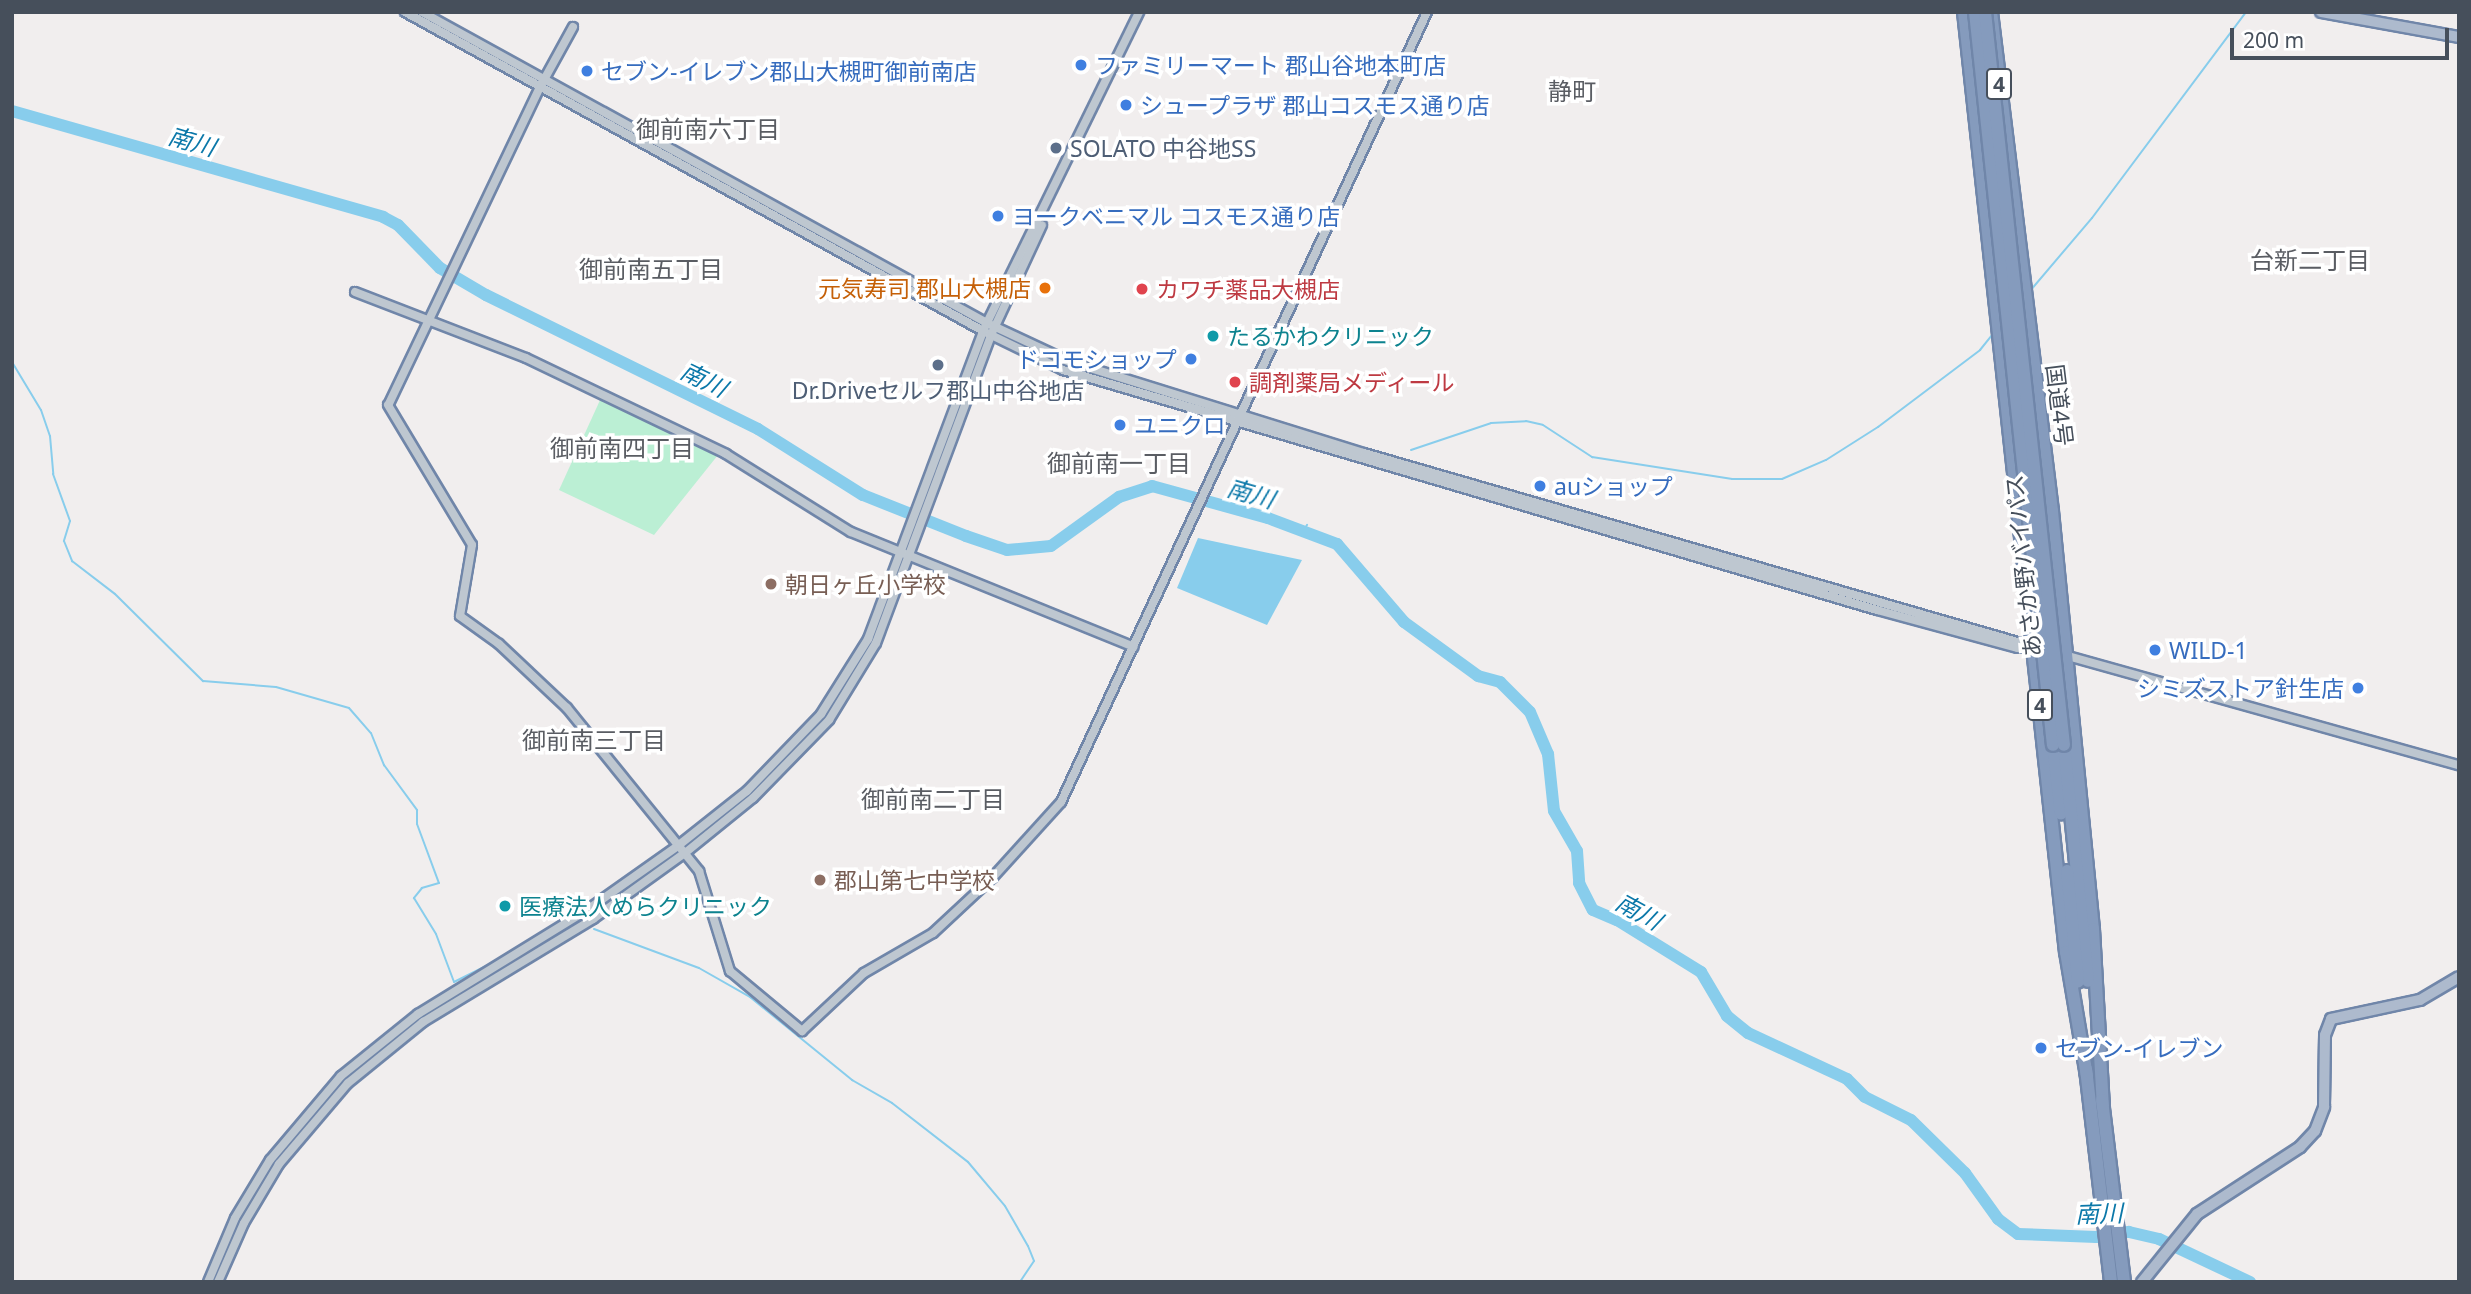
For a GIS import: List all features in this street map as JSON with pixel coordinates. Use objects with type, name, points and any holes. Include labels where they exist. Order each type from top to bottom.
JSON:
[{"type":"highway","name":"4","points":[[1964,12],[2066,952],[2087,1076]]},
{"type":"highway","name":"あさか野バイパス","points":[[1975,12],[2103,1106],[2109,1213]]},
{"type":"highway","name":"あさか野バイパス","points":[[1985,12],[2059,745],[2087,1076],[2113,1244],[2124,1282]]},
{"type":"highway","name":"国道4号","points":[[1992,12],[2007,157],[2052,511],[2065,655]]},
{"type":"highway","name":"4","points":[[2065,655],[2093,929],[2103,1106]]},
{"type":"highway","name":"あさか野バイパス","points":[[2111,1282],[2113,1244]]},
{"type":"main road","points":[[2321,12],[2459,37]]},
{"type":"main road","points":[[2142,1282],[2178,1234],[2216,1198],[2300,1147],[2315,1131],[2324,1107],[2325,1035],[2331,1019],[2420,1000],[2459,977]]},
{"type":"street","points":[[405,12],[542,83],[989,329],[1119,380],[1236,418],[1866,607],[2018,648],[2034,647],[2065,655],[2459,765]]},
{"type":"street","points":[[422,12],[542,83]]},
{"type":"street","points":[[208,1282],[235,1218],[270,1160],[341,1076],[418,1014],[587,911],[682,849],[747,791],[821,714],[867,639],[989,329],[1139,12]]},
{"type":"street","points":[[573,27],[542,83],[388,405],[472,545],[460,616],[499,644],[567,708],[682,849],[707,887],[730,971],[802,1031],[864,974],[933,933],[1049,820],[1079,769],[1236,418],[1427,12]]},
{"type":"street","points":[[355,292],[526,358],[726,454],[851,532],[1134,648]]},
{"type":"street","points":[[218,1282],[244,1223],[279,1164],[348,1083],[423,1022],[593,919],[682,849],[753,798],[829,720],[876,643],[919,533],[989,329]]},
{"type":"green space","points":[[601,398],[718,455],[654,535],[559,490]]},
{"type":"water","points":[[1198,538],[1302,560],[1267,625],[1177,588]]},
{"type":"waterway","points":[[2030,291],[2092,218],[2246,12]]},
{"type":"waterway","name":"南川","points":[[12,111],[383,217],[398,225],[440,268],[486,295],[758,429],[863,495],[1007,550],[1051,546],[1119,497],[1152,486],[1268,518],[1337,544],[1404,622],[1478,676],[1500,682],[1530,712],[1548,754],[1554,811],[1577,851],[1579,883],[1593,910],[1617,920],[1701,972],[1727,1016],[1748,1033],[1847,1079],[1865,1097],[1911,1120],[1965,1173],[1998,1219],[2018,1234],[2096,1237],[2129,1232],[2159,1239],[2250,1282]]},
{"type":"waterway","points":[[1411,450],[1491,423],[1526,421],[1543,425],[1592,457],[1732,479],[1782,479],[1826,460],[1878,427],[1980,350],[1992,335]]},
{"type":"waterway","points":[[12,362],[41,410],[50,436],[53,474],[70,521],[64,541],[72,561],[115,594],[203,681],[276,687],[349,708],[371,733],[384,765],[417,810],[417,824],[439,883],[422,888],[414,898],[436,934],[454,982],[504,957]]},
{"type":"waterway","name":"南川","points":[[1304,530],[1307,525]]},
{"type":"waterway","points":[[594,929],[699,968],[750,997],[852,1080],[892,1103],[968,1162],[1005,1206],[1028,1246],[1034,1261],[1020,1282]]},
{"type":"place","name":"ファミリーマート 郡山谷地本町店","points":[[1081,65]]},
{"type":"place","name":"セブン-イレブン郡山大槻町御前南店","points":[[587,71]]},
{"type":"place","name":"シュープラザ 郡山コスモス通り店","points":[[1126,105]]},
{"type":"place","name":"SOLATO 中谷地SS","points":[[1056,148]]},
{"type":"place","name":"ヨークベニマル コスモス通り店","points":[[998,216]]},
{"type":"place","name":"元気寿司 郡山大槻店","points":[[1045,288]]},
{"type":"place","name":"カワチ薬品大槻店","points":[[1142,289]]},
{"type":"place","name":"たるかわクリニック","points":[[1213,336]]},
{"type":"place","name":"ドコモショップ","points":[[1191,359]]},
{"type":"place","name":"Dr.Driveセルフ郡山中谷地店","points":[[938,365]]},
{"type":"place","name":"調剤薬局メディール","points":[[1235,382]]},
{"type":"place","name":"ユニクロ","points":[[1120,425]]},
{"type":"place","name":"auショップ","points":[[1540,486]]},
{"type":"place","name":"朝日ヶ丘小学校","points":[[771,584]]},
{"type":"place","name":"WILD-1","points":[[2155,650]]},
{"type":"place","name":"シミズストア針生店","points":[[2358,688]]},
{"type":"place","name":"郡山第七中学校","points":[[820,880]]},
{"type":"place","name":"医療法人めらクリニック","points":[[505,906]]},
{"type":"place","name":"セブン-イレブン","points":[[2041,1048]]},
{"type":"district","name":"静町","points":[[1572,91]]},
{"type":"district","name":"御前南六丁目","points":[[708,129]]},
{"type":"district","name":"台新二丁目","points":[[2310,260]]},
{"type":"district","name":"御前南五丁目","points":[[651,269]]},
{"type":"district","name":"御前南四丁目","points":[[622,448]]},
{"type":"district","name":"御前南一丁目","points":[[1119,463]]},
{"type":"district","name":"御前南三丁目","points":[[594,740]]},
{"type":"district","name":"御前南二丁目","points":[[933,799]]}]
